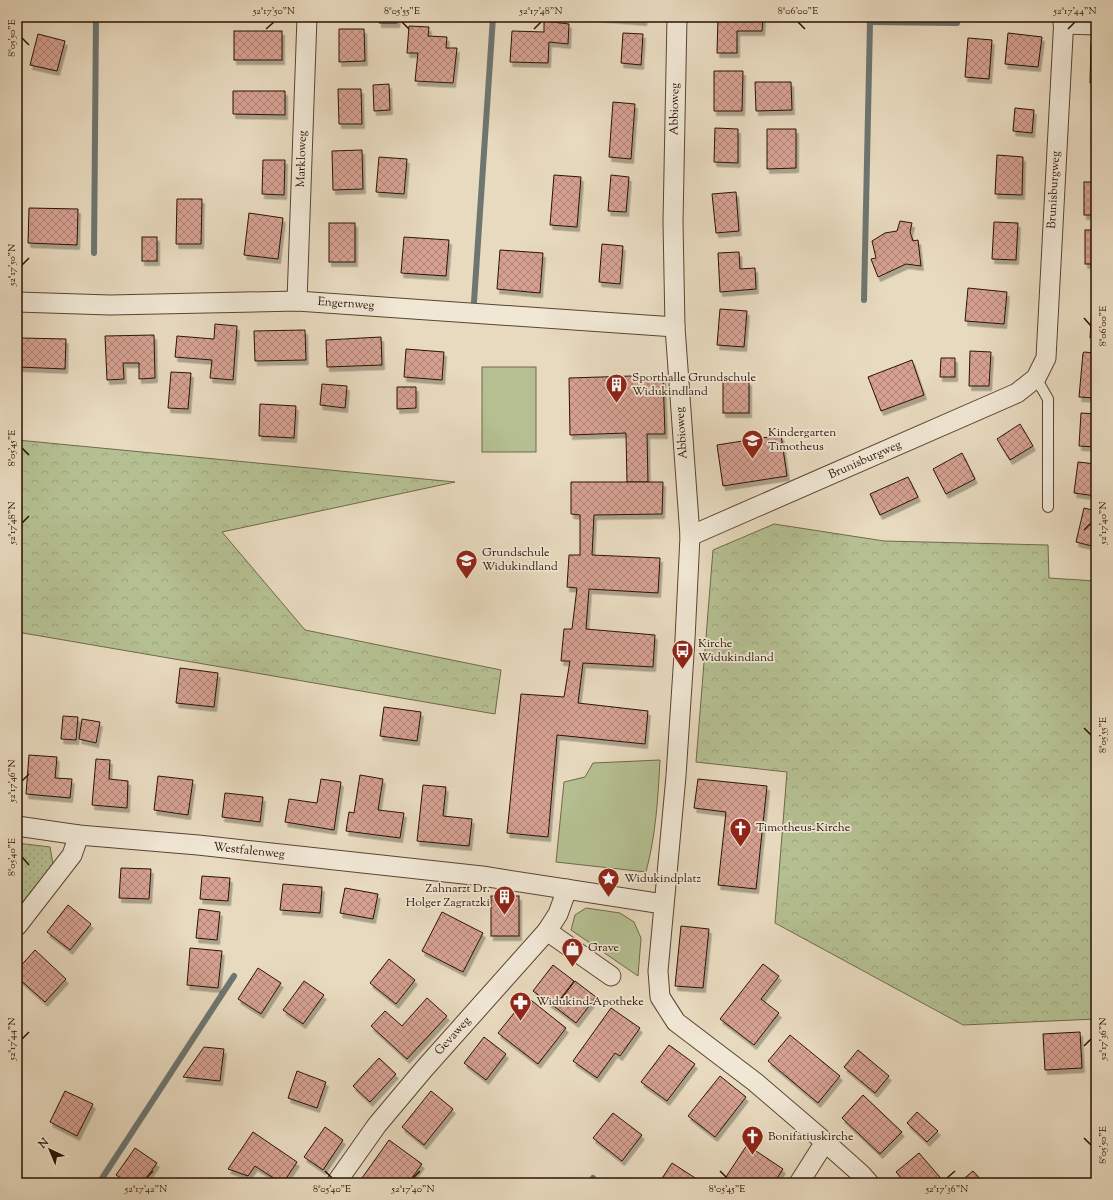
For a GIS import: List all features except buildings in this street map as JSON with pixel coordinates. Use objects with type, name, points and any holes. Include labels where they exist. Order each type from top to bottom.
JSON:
[{"type":"street","name":"Markloweg","points":[[297,301],[307,17]]},
{"type":"street","name":"Abbioweg","points":[[664,904],[676,776],[690,536],[675,327],[673,222],[677,17]]},
{"type":"street","name":"Brunisburgweg","points":[[690,536],[1017,393],[1036,378],[1046,358],[1063,21],[1096,25]]},
{"type":"street","name":"Engernweg","points":[[17,302],[110,305],[297,301],[675,327]]},
{"type":"street","name":"Westfalenweg","points":[[17,826],[79,835],[198,845],[482,876],[567,889]]},
{"type":"street","points":[[17,926],[72,855],[79,835]]},
{"type":"street","points":[[567,889],[664,904],[658,971],[660,998],[676,1022],[755,1082],[825,1142],[869,1183]]},
{"type":"street","name":"Gevaweg","points":[[336,1183],[377,1126],[419,1075],[547,930],[558,914],[567,889]]},
{"type":"street","points":[[547,930],[611,976]]},
{"type":"street","points":[[799,1183],[825,1142]]},
{"type":"lane","points":[[1036,378],[1048,399],[1048,507]]},
{"type":"green space","points":[[482,367],[536,367],[536,452],[482,452]]},
{"type":"green space","points":[[17,440],[455,482],[222,532],[305,630],[501,670],[495,714],[17,632]]},
{"type":"green space","points":[[774,524],[884,541],[1048,545],[1049,578],[1096,581],[1096,1019],[963,1025],[775,923],[787,772],[696,762],[713,550]]},
{"type":"green space","points":[[660,760],[654,830],[646,872],[556,862],[564,782],[585,777],[593,763]]},
{"type":"green space","points":[[17,843],[50,847],[53,864],[17,909]]},
{"type":"green space","points":[[586,908],[620,913],[634,922],[641,938],[638,976],[571,930],[575,915]]},
{"type":"waterway","points":[[94,253],[96,17]]},
{"type":"waterway","points":[[474,302],[493,17]]},
{"type":"waterway","points":[[864,17],[870,22],[864,300]]},
{"type":"waterway","points":[[870,22],[957,23]]},
{"type":"waterway","points":[[99,1183],[234,976]]},
{"type":"waterway","points":[[590,1183],[593,1178]]},
{"type":"place","name":"Sporthalle Grundschule Widukindland","points":[[617,404]]},
{"type":"place","name":"Kindergarten Timotheus","points":[[752,460]]},
{"type":"place","name":"Grundschule Widukindland","points":[[467,580]]},
{"type":"place","name":"Kirche Widukindland","points":[[683,670]]},
{"type":"place","name":"Timotheus-Kirche","points":[[741,848]]},
{"type":"place","name":"Widukindplatz","points":[[608,898]]},
{"type":"place","name":"Zahnarzt Dr. Holger Zagratzki","points":[[505,916]]},
{"type":"place","name":"Grave","points":[[572,968]]},
{"type":"place","name":"Widukind-Apotheke","points":[[521,1022]]},
{"type":"place","name":"Bonifatiuskirche","points":[[752,1156]]}]
